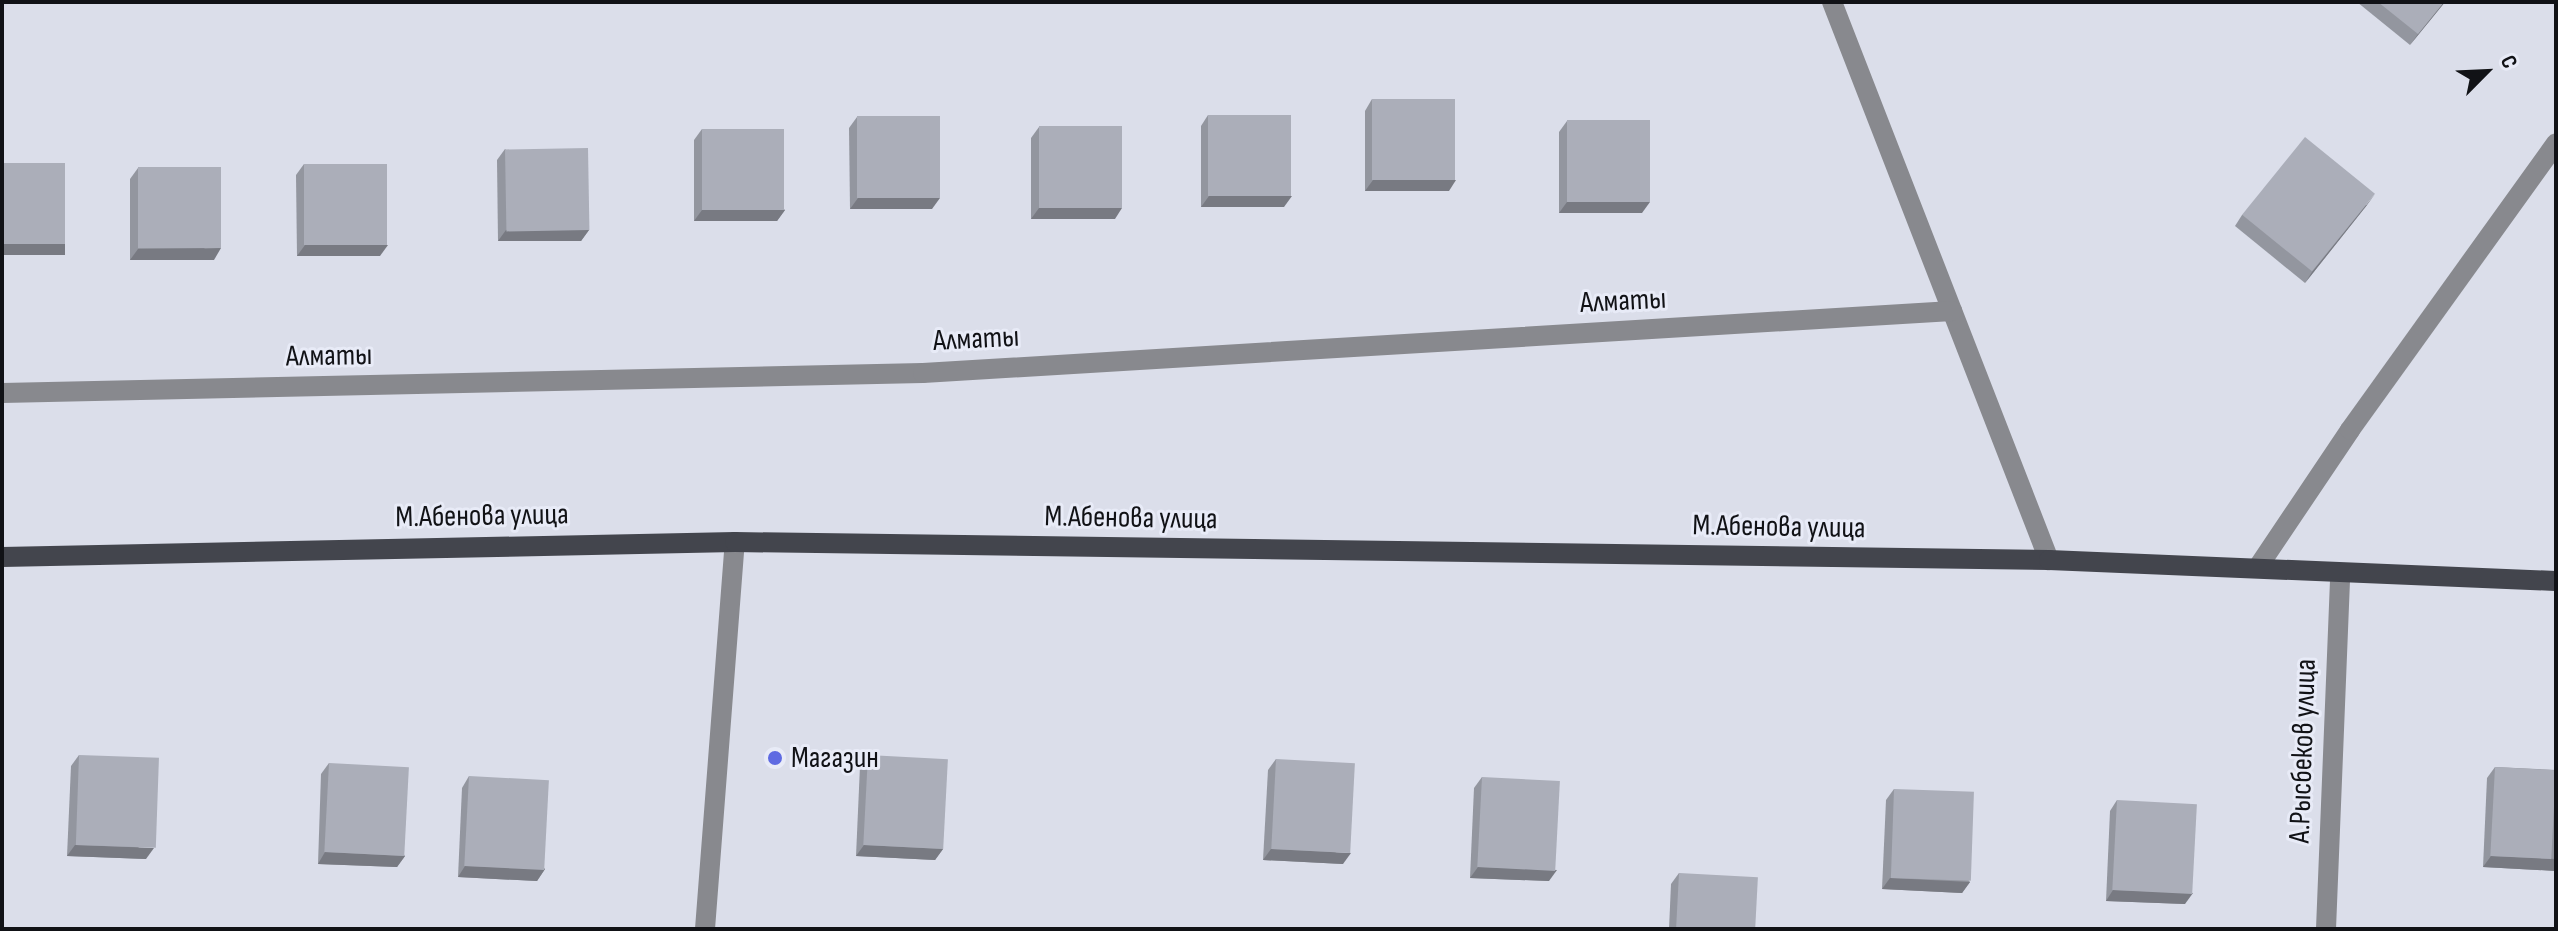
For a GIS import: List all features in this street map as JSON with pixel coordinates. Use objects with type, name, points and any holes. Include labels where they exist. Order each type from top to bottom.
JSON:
[{"type":"main road","name":"М.Абенова улица","points":[[2,557],[735,542],[2049,560],[2258,567],[2340,575],[2556,581]]},
{"type":"street","points":[[1832,2],[2049,560]]},
{"type":"street","points":[[2258,567],[2350,430],[2556,143]]},
{"type":"street","name":"Алматы","points":[[2,393],[923,373],[1952,311]]},
{"type":"street","points":[[705,929],[735,542]]},
{"type":"street","name":"А.Рысбеков улица","points":[[2326,929],[2340,575]]},
{"type":"building","points":[[2378,2],[2444,2],[2418,34]]},
{"type":"building","points":[[1372,99],[1455,99],[1455,180],[1372,180]]},
{"type":"building","points":[[1208,115],[1291,115],[1291,196],[1208,196]]},
{"type":"building","points":[[857,116],[940,116],[940,198],[857,198]]},
{"type":"building","points":[[1567,120],[1650,120],[1650,202],[1567,202]]},
{"type":"building","points":[[1039,126],[1122,126],[1122,208],[1039,208]]},
{"type":"building","points":[[702,129],[784,129],[784,210],[702,210]]},
{"type":"building","points":[[2305,137],[2375,194],[2312,271],[2242,215]]},
{"type":"building","points":[[588,148],[589,230],[506,231],[505,149]]},
{"type":"building","points":[[2,163],[65,163],[65,244],[2,244]]},
{"type":"building","points":[[304,164],[387,164],[387,245],[304,245]]},
{"type":"building","points":[[138,167],[221,167],[221,248],[138,248]]},
{"type":"building","points":[[79,755],[159,758],[156,848],[76,845]]},
{"type":"building","points":[[868,755],[948,759],[943,849],[863,845]]},
{"type":"building","points":[[1276,759],[1355,763],[1350,853],[1271,849]]},
{"type":"building","points":[[329,763],[409,767],[404,856],[324,852]]},
{"type":"building","points":[[2495,767],[2556,770],[2551,859],[2490,856]]},
{"type":"building","points":[[469,776],[549,780],[544,870],[464,866]]},
{"type":"building","points":[[1482,777],[1560,781],[1555,871],[1477,867]]},
{"type":"building","points":[[1894,789],[1974,792],[1971,881],[1891,878]]},
{"type":"building","points":[[2117,800],[2197,804],[2192,894],[2112,890]]},
{"type":"building","points":[[1679,873],[1758,877],[1755,929],[1676,929]]},
{"type":"place","name":"Магазин","points":[[775,758]]}]
